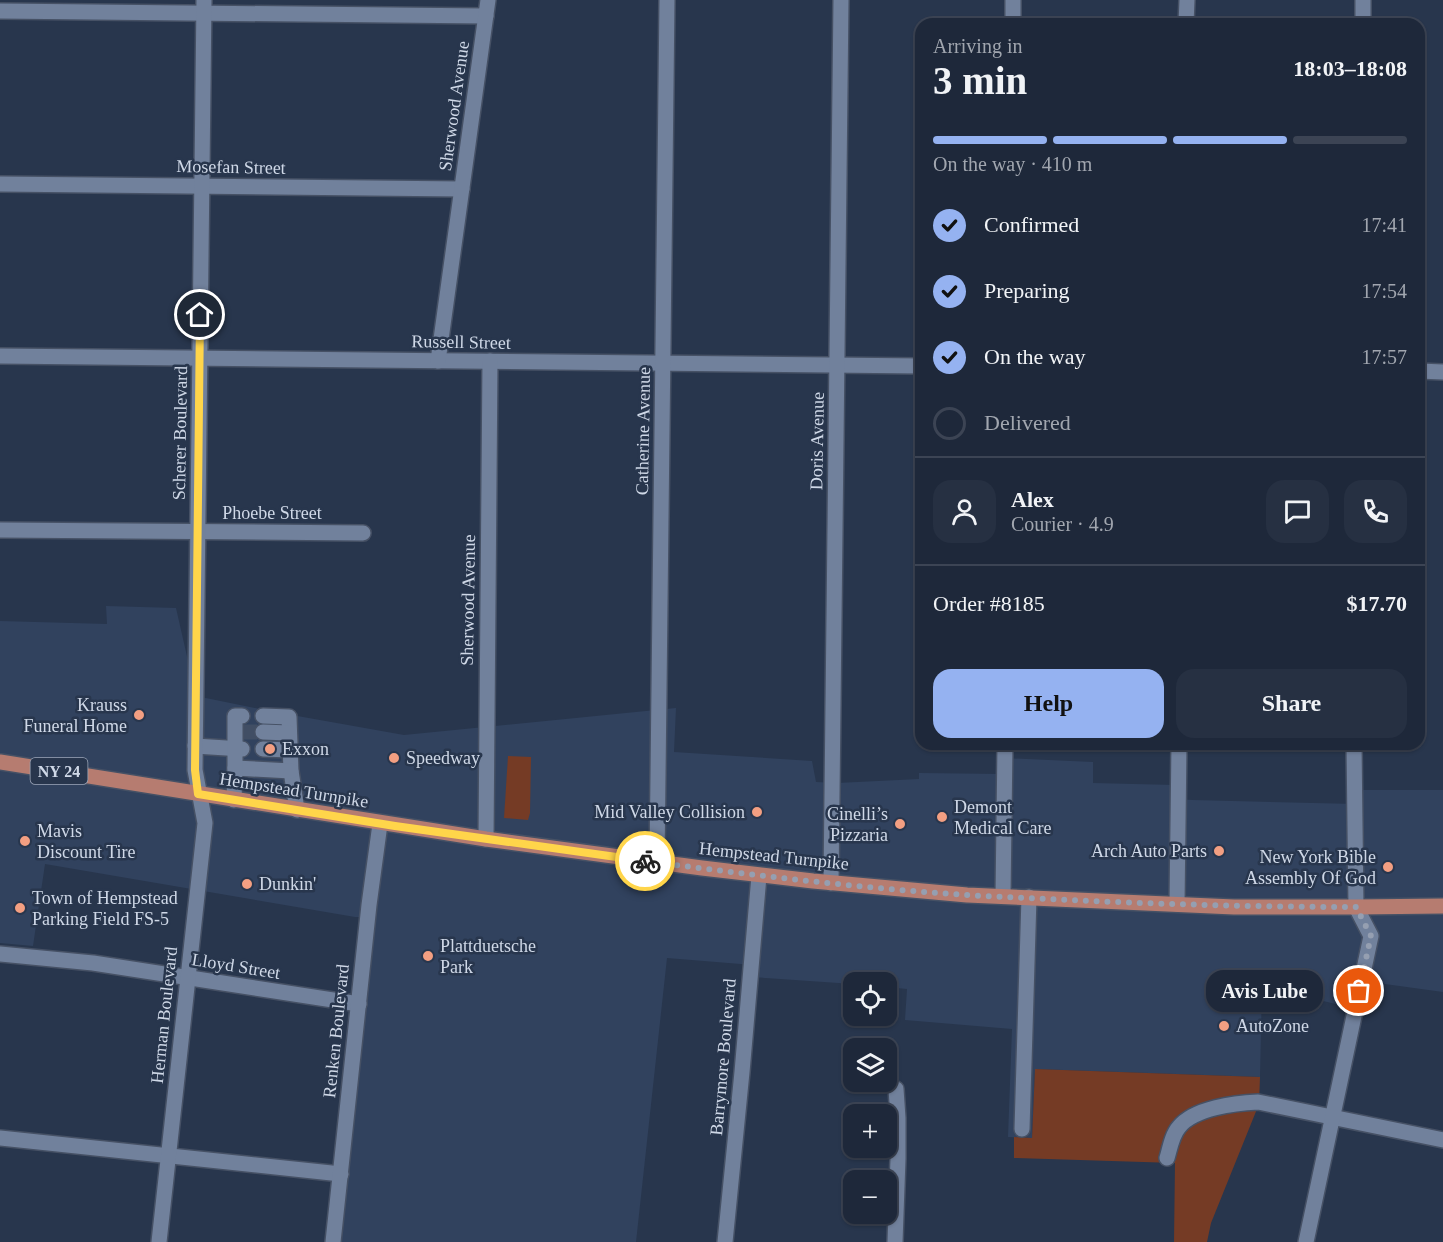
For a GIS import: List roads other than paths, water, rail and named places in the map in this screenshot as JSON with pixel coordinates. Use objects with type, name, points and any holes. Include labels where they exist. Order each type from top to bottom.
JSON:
[{"type":"main road","name":"Hempstead Turnpike","points":[[0,762],[380,824],[759,876],[957,894],[1234,907],[1443,906]]},
{"type":"street","name":"Sherwood Avenue","points":[[438,361],[488,0]]},
{"type":"street","name":"Catherine Avenue","points":[[657,862],[667,0]]},
{"type":"street","name":"Doris Avenue","points":[[831,883],[841,0]]},
{"type":"street","points":[[1013,0],[1013,18]]},
{"type":"street","points":[[1186,18],[1187,0]]},
{"type":"street","points":[[1363,0],[1363,18]]},
{"type":"street","points":[[0,11],[204,6],[486,16]]},
{"type":"street","name":"Scherer Boulevard","points":[[198,794],[195,746],[204,6]]},
{"type":"street","name":"Mosefan Street","points":[[0,184],[462,189]]},
{"type":"street","name":"Russell Street","points":[[0,356],[915,366]]},
{"type":"street","name":"Sherwood Avenue","points":[[486,839],[490,361]]},
{"type":"street","points":[[1425,371],[1443,372]]},
{"type":"street","name":"Phoebe Street","points":[[0,530],[363,533]]},
{"type":"street","points":[[263,724],[289,717],[291,771],[297,810]]},
{"type":"street","points":[[234,800],[240,726]]},
{"type":"street","points":[[195,746],[238,749]]},
{"type":"street","points":[[263,749],[290,750]]},
{"type":"street","points":[[1003,896],[1005,750]]},
{"type":"street","points":[[1177,904],[1179,750]]},
{"type":"street","points":[[1306,1242],[1371,936],[1356,907],[1354,750]]},
{"type":"street","points":[[236,768],[291,771]]},
{"type":"street","name":"Herman Boulevard","points":[[159,1242],[205,823],[198,794]]},
{"type":"street","name":"Renken Boulevard","points":[[333,1242],[369,905],[380,824]]},
{"type":"street","name":"Barrymore Boulevard","points":[[725,1242],[759,876]]},
{"type":"street","points":[[1022,1129],[1029,897]]},
{"type":"street","name":"Lloyd Street","points":[[0,954],[93,963],[359,1004]]},
{"type":"street","points":[[895,1242],[898,1159],[896,1092]]},
{"type":"street","points":[[1167,1158],[1179,1127],[1194,1115],[1233,1103],[1258,1102],[1443,1140]]},
{"type":"street","points":[[0,1138],[341,1174]]},
{"type":"tunnel","points":[[242,732],[263,732]]},
{"type":"place","name":"Krauss Funeral Home","points":[[139,715]]},
{"type":"place","name":"Exxon","points":[[270,749]]},
{"type":"place","name":"Speedway","points":[[394,758]]},
{"type":"place","name":"Mid Valley Collision","points":[[757,812]]},
{"type":"place","name":"Demont Medical Care","points":[[942,817]]},
{"type":"place","name":"Cinelli’s Pizzaria","points":[[900,824]]},
{"type":"place","name":"Mavis Discount Tire","points":[[25,841]]},
{"type":"place","name":"Arch Auto Parts","points":[[1219,851]]},
{"type":"place","name":"New York Bible Assembly Of God","points":[[1388,867]]},
{"type":"place","name":"Dunkin'","points":[[247,884]]},
{"type":"place","name":"Town of Hempstead Parking Field FS-5","points":[[20,908]]},
{"type":"place","name":"Plattduetsche Park","points":[[428,956]]},
{"type":"place","name":"Avis Lube","points":[[1359,991]]},
{"type":"place","name":"AutoZone","points":[[1224,1026]]}]
